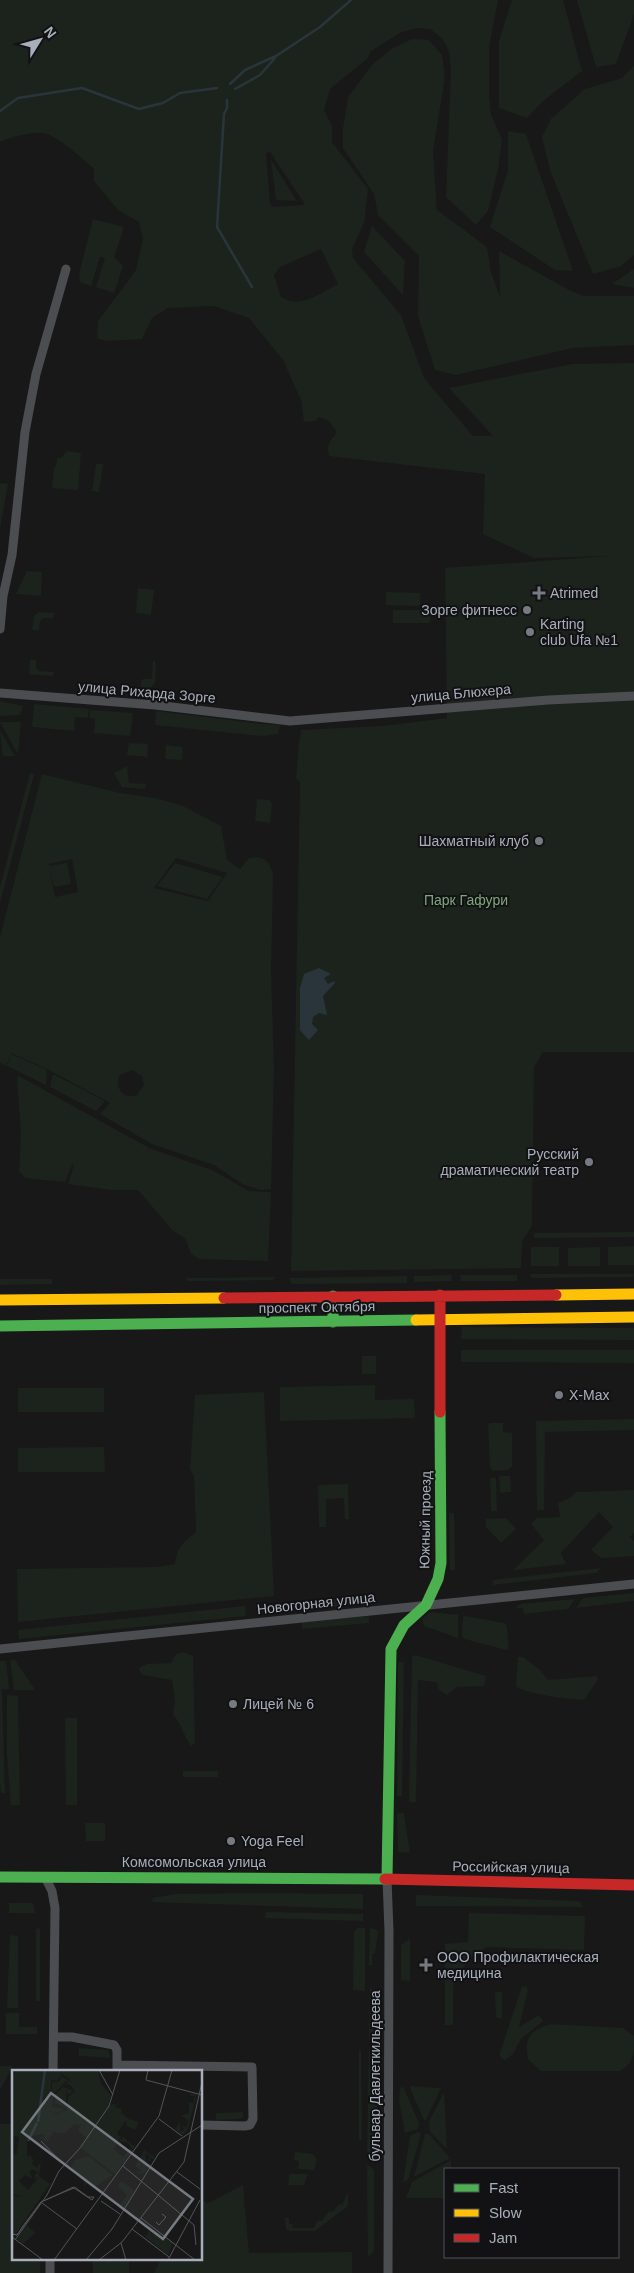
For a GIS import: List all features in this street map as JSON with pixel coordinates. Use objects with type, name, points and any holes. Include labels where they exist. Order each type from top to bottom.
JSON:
[{"type":"main road","name":"проспект Октября","points":[[0,1300],[634,1294]]},
{"type":"main road","name":"Южный проезд","points":[[387,1879],[391,1649],[404,1625],[426,1605],[438,1579],[441,1563],[440,1295]]},
{"type":"main road","points":[[533,1295],[533,1319]]},
{"type":"main road","points":[[333,1296],[333,1322]]},
{"type":"main road","name":"проспект Октября","points":[[0,1326],[634,1317]]},
{"type":"main road","name":"Комсомольская улица","points":[[0,1877],[387,1879]]},
{"type":"main road","name":"Российская улица","points":[[387,1879],[634,1885]]},
{"type":"street","points":[[0,628],[3,596],[12,555],[26,422],[36,374],[66,269]]},
{"type":"street","name":"улица Рихарда Зорге","points":[[0,693],[155,705],[290,721]]},
{"type":"street","name":"улица Блюхера","points":[[290,721],[548,700],[634,696]]},
{"type":"street","name":"Новогорная улица","points":[[0,1649],[634,1584]]},
{"type":"street","points":[[45,1877],[52,1891],[55,1908],[53,2070]]},
{"type":"street","name":"бульвар Давлеткильдеева","points":[[387,1879],[389,1950],[388,2273]]},
{"type":"street","points":[[54,2037],[72,2037],[108,2042],[114,2045],[117,2050],[117,2068],[252,2067],[253,2119],[250,2125],[202,2125]]},
{"type":"street","points":[[50,2260],[50,2273]]},
{"type":"green space","name":"Парк Гафури","points":[[0,0],[498,0],[489,47],[489,95],[491,114],[502,140],[498,169],[488,211],[476,225],[446,197],[451,70],[449,51],[442,38],[430,29],[416,28],[400,33],[371,51],[367,59],[330,89],[324,110],[332,126],[332,142],[368,189],[364,223],[352,249],[353,258],[401,315],[424,378],[473,436],[493,436],[449,388],[572,364],[634,363],[634,1052],[543,1052],[534,1067],[532,1226],[522,1241],[521,1268],[291,1271],[300,782],[296,779],[299,739],[301,730],[383,726],[447,718],[445,568],[609,556],[534,558],[483,534],[485,474],[329,456],[329,445],[336,431],[328,420],[319,417],[315,421],[304,422],[301,400],[283,360],[249,318],[214,306],[168,308],[152,318],[142,339],[106,341],[97,338],[98,321],[136,270],[143,238],[139,222],[118,210],[94,181],[94,169],[70,148],[55,138],[38,133],[21,135],[0,142]],"holes":[[[270,152],[304,203],[303,205],[272,207],[270,203],[266,153]],[[321,249],[338,284],[317,296],[303,301],[288,300],[281,297],[274,275],[280,267]]]},
{"type":"green space","points":[[512,0],[563,0],[582,71],[542,102],[527,118],[499,108],[499,41]]},
{"type":"green space","points":[[577,0],[634,0],[634,14],[616,64],[596,67]]},
{"type":"green space","points":[[412,39],[429,40],[442,55],[445,77],[433,151],[437,210],[487,247],[491,272],[500,297],[499,251],[571,291],[584,296],[634,296],[634,345],[573,348],[456,375],[435,370],[418,316],[419,256],[378,215],[374,194],[343,148],[343,129],[348,97],[372,65],[391,49]]},
{"type":"green space","points":[[634,66],[634,255],[621,266],[593,274],[551,173],[542,137],[551,119],[585,89],[622,78]]},
{"type":"green space","points":[[508,131],[526,134],[573,271],[555,270],[490,227],[508,170]]},
{"type":"green space","points":[[271,160],[297,201],[276,200]]},
{"type":"green space","points":[[93,219],[124,227],[114,257],[123,266],[114,293],[96,287],[105,258],[100,257],[91,286],[80,282],[79,274]]},
{"type":"green space","points":[[372,226],[405,261],[403,295],[364,252]]},
{"type":"green space","points":[[634,269],[634,288],[612,284]]},
{"type":"green space","points":[[67,451],[81,453],[78,490],[52,488],[57,458],[61,458]]},
{"type":"green space","points":[[96,464],[103,464],[99,492],[92,491]]},
{"type":"green space","points":[[0,483],[8,484],[0,529]]},
{"type":"green space","points":[[27,571],[42,572],[41,596],[16,594]]},
{"type":"green space","points":[[138,588],[154,590],[151,615],[136,613]]},
{"type":"green space","points":[[386,592],[420,593],[420,606],[386,605]]},
{"type":"green space","points":[[393,610],[430,610],[430,623],[393,623]]},
{"type":"green space","points":[[39,612],[54,613],[53,618],[43,618],[40,621],[39,630],[32,630],[34,616]]},
{"type":"green space","points":[[30,660],[36,660],[36,667],[39,671],[54,672],[53,676],[29,674]]},
{"type":"green space","points":[[153,660],[156,663],[155,683],[150,688],[141,687],[143,679],[152,679]]},
{"type":"green space","points":[[0,701],[23,706],[20,715],[0,716]]},
{"type":"green space","points":[[34,704],[89,709],[88,718],[75,717],[74,731],[32,727]]},
{"type":"green space","points":[[90,710],[133,713],[130,736],[94,733],[95,719],[90,718]]},
{"type":"green space","points":[[156,711],[280,725],[278,734],[262,736],[155,725]]},
{"type":"green space","points":[[0,722],[21,722],[18,754]]},
{"type":"green space","points":[[0,731],[15,756],[3,756]]},
{"type":"green space","points":[[129,743],[148,744],[147,757],[127,755]]},
{"type":"green space","points":[[166,745],[183,747],[182,760],[165,759]]},
{"type":"green space","points":[[127,766],[129,783],[146,784],[145,789],[122,787],[114,773]]},
{"type":"green space","points":[[30,773],[34,775],[0,903],[0,887]]},
{"type":"green space","points":[[42,774],[120,793],[155,798],[183,806],[221,826],[227,860],[240,869],[249,858],[259,857],[268,862],[273,874],[271,971],[274,1069],[271,1189],[261,1190],[244,1185],[214,1165],[152,1144],[100,1114],[110,1103],[49,1070],[11,1053],[6,1066],[0,1062],[0,937]],"holes":[[[176,858],[227,873],[208,901],[154,888]],[[72,859],[78,892],[55,897],[50,872],[54,887],[71,884],[67,863],[49,866],[49,864]],[[132,1070],[142,1076],[144,1085],[137,1095],[128,1096],[121,1092],[118,1084],[120,1075]]]},
{"type":"green space","points":[[257,799],[270,800],[272,804],[270,823],[255,821]]},
{"type":"green space","points":[[175,863],[223,877],[207,899],[157,886]]},
{"type":"green space","points":[[11,1054],[47,1070],[46,1085],[7,1066]]},
{"type":"green space","points":[[53,1074],[105,1101],[96,1111],[50,1087]]},
{"type":"green space","points":[[19,1076],[148,1147],[148,1152],[149,1148],[212,1170],[249,1191],[271,1192],[268,1261],[199,1259],[191,1254],[185,1238],[173,1231],[138,1190],[111,1190],[68,1184],[74,1165],[72,1165],[65,1182],[25,1178],[19,1171],[21,1134],[17,1078]]},
{"type":"green space","points":[[634,1232],[634,1237],[534,1238],[534,1233]]},
{"type":"green space","points":[[634,1246],[634,1265],[608,1265],[608,1247]]},
{"type":"green space","points":[[531,1247],[559,1247],[559,1266],[531,1266]]},
{"type":"green space","points":[[600,1247],[600,1266],[568,1266],[568,1248]]},
{"type":"green space","points":[[530,1274],[634,1274],[633,1277],[532,1278]]},
{"type":"green space","points":[[451,1275],[452,1281],[414,1282],[414,1276]]},
{"type":"green space","points":[[460,1275],[517,1275],[517,1281],[461,1281]]},
{"type":"green space","points":[[407,1276],[407,1283],[292,1284],[289,1278]]},
{"type":"green space","points":[[275,1277],[273,1280],[187,1281],[186,1278]]},
{"type":"green space","points":[[0,1279],[52,1279],[52,1284],[0,1285]]},
{"type":"green space","points":[[462,1327],[634,1328],[634,1340],[461,1339]]},
{"type":"green space","points":[[461,1350],[634,1350],[634,1363],[461,1362]]},
{"type":"green space","points":[[362,1356],[376,1356],[376,1374],[362,1374]]},
{"type":"green space","points":[[375,1385],[375,1400],[414,1399],[415,1418],[280,1421],[280,1387]]},
{"type":"green space","points":[[18,1388],[104,1388],[104,1412],[18,1412]]},
{"type":"green space","points":[[264,1392],[274,1596],[18,1622],[17,1569],[156,1567],[175,1564],[181,1545],[196,1532],[194,1476],[190,1469],[195,1395]]},
{"type":"green space","points":[[634,1419],[634,1430],[545,1432],[544,1510],[537,1510],[536,1421]]},
{"type":"green space","points":[[490,1423],[503,1423],[503,1432],[512,1433],[512,1466],[508,1470],[493,1471],[490,1467],[488,1425]]},
{"type":"green space","points":[[104,1447],[105,1472],[18,1472],[18,1448]]},
{"type":"green space","points":[[499,1476],[510,1476],[511,1492],[500,1493]]},
{"type":"green space","points":[[490,1478],[496,1478],[497,1511],[491,1511]]},
{"type":"green space","points":[[348,1484],[349,1519],[345,1519],[344,1498],[326,1499],[326,1527],[319,1527],[318,1485]]},
{"type":"green space","points":[[634,1490],[634,1533],[630,1537],[634,1541],[634,1556],[601,1558],[591,1550],[613,1527],[599,1512],[561,1553],[566,1564],[513,1570],[544,1540],[531,1524],[537,1518],[560,1517],[558,1503],[570,1498],[577,1492]]},
{"type":"green space","points":[[449,1513],[454,1513],[455,1570],[450,1570]]},
{"type":"green space","points":[[506,1518],[516,1529],[501,1543],[486,1527],[486,1519]]},
{"type":"green space","points":[[601,1568],[596,1573],[493,1585],[493,1580]]},
{"type":"green space","points":[[634,1593],[634,1601],[576,1608],[583,1598]]},
{"type":"green space","points":[[358,1597],[359,1605],[256,1614],[256,1606]]},
{"type":"green space","points":[[575,1599],[568,1609],[524,1614],[523,1608],[517,1608],[521,1604]]},
{"type":"green space","points":[[245,1606],[246,1616],[19,1639],[18,1630]]},
{"type":"green space","points":[[430,1612],[458,1615],[458,1638],[424,1626],[422,1619]]},
{"type":"green space","points":[[369,1616],[369,1623],[302,1629],[302,1622]]},
{"type":"green space","points":[[463,1617],[504,1623],[507,1626],[509,1649],[506,1650],[465,1639],[462,1636]]},
{"type":"green space","points":[[183,1652],[193,1656],[195,1743],[191,1746],[173,1715],[175,1702],[172,1680],[143,1675],[139,1670],[140,1667],[147,1664],[171,1663],[176,1654]]},
{"type":"green space","points":[[415,1655],[486,1676],[484,1686],[457,1687],[447,1695],[439,1690],[437,1682],[418,1680],[416,1802],[409,1802],[412,1657]]},
{"type":"green space","points":[[518,1657],[523,1657],[539,1669],[548,1680],[597,1676],[598,1679],[584,1700],[529,1692],[516,1686]]},
{"type":"green space","points":[[10,1660],[15,1660],[35,1690],[14,1690]]},
{"type":"green space","points":[[0,1661],[6,1661],[9,1689],[2,1690],[5,1793],[1,1793],[0,1782]]},
{"type":"green space","points":[[398,1662],[404,1662],[402,1796],[397,1796]]},
{"type":"green space","points":[[7,1695],[18,1696],[20,1805],[11,1805],[7,1756]]},
{"type":"green space","points":[[65,1718],[77,1718],[77,1805],[66,1805]]},
{"type":"green space","points":[[183,1771],[218,1771],[218,1777],[183,1777]]},
{"type":"green space","points":[[397,1813],[404,1813],[410,1853],[398,1852]]},
{"type":"green space","points":[[85,1823],[105,1823],[105,1841],[86,1841]]},
{"type":"green space","points":[[175,1894],[363,1894],[363,1909],[152,1902],[153,1898]]},
{"type":"green space","points":[[416,1895],[578,1901],[582,1907],[416,1906]]},
{"type":"green space","points":[[9,1903],[31,1903],[34,1905],[35,1913],[9,1913]]},
{"type":"green space","points":[[266,1912],[363,1914],[363,1921],[265,1918]]},
{"type":"green space","points":[[469,1913],[585,1916],[584,1950],[487,1947],[471,1957],[459,1973],[453,1987],[453,2025],[445,2025],[445,1944],[468,1942]]},
{"type":"green space","points":[[40,1928],[40,2001],[36,2001],[36,1929]]},
{"type":"green space","points":[[358,1928],[365,1928],[365,1991],[353,1990],[354,1932]]},
{"type":"green space","points":[[370,1928],[378,1932],[375,1953],[372,1954],[372,1965],[369,1965]]},
{"type":"green space","points":[[10,1935],[18,1936],[18,2008],[7,2008]]},
{"type":"green space","points":[[410,1939],[410,1981],[401,1980],[401,1945]]},
{"type":"green space","points":[[522,1986],[527,1987],[528,1990],[519,2027],[539,2015],[543,2021],[521,2039],[513,2054],[505,2060],[500,2057],[500,2053]]},
{"type":"green space","points":[[370,1988],[375,1992],[378,2007],[377,2036],[369,2040]]},
{"type":"green space","points":[[502,1992],[502,2019],[496,2017],[495,1994]]},
{"type":"green space","points":[[6,2013],[19,2013],[19,2027],[37,2027],[37,2034],[6,2034]]},
{"type":"green space","points":[[551,2024],[623,2028],[634,2036],[631,2061],[620,2071],[541,2071],[528,2059],[528,2040],[533,2032]]},
{"type":"green space","points":[[79,2048],[108,2050],[111,2058],[79,2056]]},
{"type":"green space","points":[[359,2050],[361,2051],[362,2140],[359,2140]]},
{"type":"green space","points":[[369,2050],[377,2056],[377,2147],[374,2153],[367,2154]]},
{"type":"green space","points":[[0,2066],[13,2066],[0,2090]]},
{"type":"green space","points":[[403,2086],[419,2123],[418,2129],[405,2133],[399,2100],[400,2089]]},
{"type":"green space","points":[[409,2086],[441,2088],[426,2120],[424,2120]]},
{"type":"green space","points":[[444,2092],[447,2149],[430,2132],[429,2122]]},
{"type":"green space","points":[[243,2112],[243,2117],[240,2119],[216,2120],[216,2113]]},
{"type":"green space","points":[[0,2124],[12,2124],[12,2260],[40,2260],[40,2273],[0,2273]]},
{"type":"green space","points":[[418,2132],[421,2134],[408,2180],[403,2182],[410,2136]]},
{"type":"green space","points":[[425,2134],[429,2134],[450,2158],[414,2177]]},
{"type":"green space","points":[[295,2152],[313,2154],[317,2160],[314,2170],[298,2169],[299,2161],[294,2160]]},
{"type":"green space","points":[[451,2160],[451,2168],[444,2168],[444,2198],[406,2198],[412,2182]]},
{"type":"green space","points":[[367,2166],[374,2170],[374,2251],[368,2257]]},
{"type":"green space","points":[[289,2174],[308,2174],[304,2185],[288,2185]]},
{"type":"green space","points":[[243,2185],[249,2253],[352,2252],[352,2273],[154,2273],[160,2260],[202,2260],[202,2200],[208,2203]]},
{"type":"green space","points":[[348,2192],[348,2206],[315,2231],[289,2231],[286,2229],[285,2218],[289,2218],[289,2224],[292,2224],[293,2228],[314,2228],[317,2221],[322,2221],[329,2211],[333,2212],[339,2204],[342,2205]]},
{"type":"green space","points":[[93,2260],[129,2260],[129,2273],[93,2273]]},
{"type":"shaded area","points":[[319,968],[331,974],[324,978],[328,984],[334,981],[335,983],[323,996],[327,1015],[319,1013],[313,1017],[312,1024],[318,1030],[309,1040],[300,1030],[300,988],[304,974]]},
{"type":"waterway","points":[[230,84],[245,70],[276,56],[320,27],[351,0]]},
{"type":"waterway","points":[[235,89],[260,75],[275,58]]},
{"type":"waterway","points":[[0,111],[18,98],[82,88],[139,109],[163,103],[180,93],[217,88]]},
{"type":"waterway","points":[[227,100],[227,108],[224,114],[217,227],[252,287]]},
{"type":"traffic: fast","points":[[333,1296],[333,1322]]},
{"type":"traffic: fast","points":[[0,1326],[416,1320]]},
{"type":"traffic: fast","points":[[387,1879],[391,1649],[404,1625],[426,1605],[438,1579],[441,1563],[440,1412]]},
{"type":"traffic: fast","points":[[0,1877],[385,1879]]},
{"type":"traffic: slow","points":[[556,1295],[634,1294]]},
{"type":"traffic: slow","points":[[0,1300],[224,1298]]},
{"type":"traffic: slow","points":[[416,1320],[634,1317]]},
{"type":"traffic: jam","points":[[440,1295],[440,1412]]},
{"type":"traffic: jam","points":[[224,1298],[556,1295]]},
{"type":"traffic: jam","points":[[385,1879],[634,1885]]},
{"type":"place","name":"Atrimed","points":[[539,593]]},
{"type":"place","name":"Зорге фитнесс","points":[[527,610]]},
{"type":"place","name":"Karting club Ufa №1","points":[[530,632]]},
{"type":"place","name":"Шахматный клуб","points":[[539,841]]},
{"type":"place","name":"Русский драматический театр","points":[[589,1162]]},
{"type":"place","name":"X-Max","points":[[559,1395]]},
{"type":"place","name":"Лицей № 6","points":[[233,1704]]},
{"type":"place","name":"Yoga Feel","points":[[231,1841]]},
{"type":"place","name":"ООО Профилактическая медицина","points":[[426,1965]]}]
